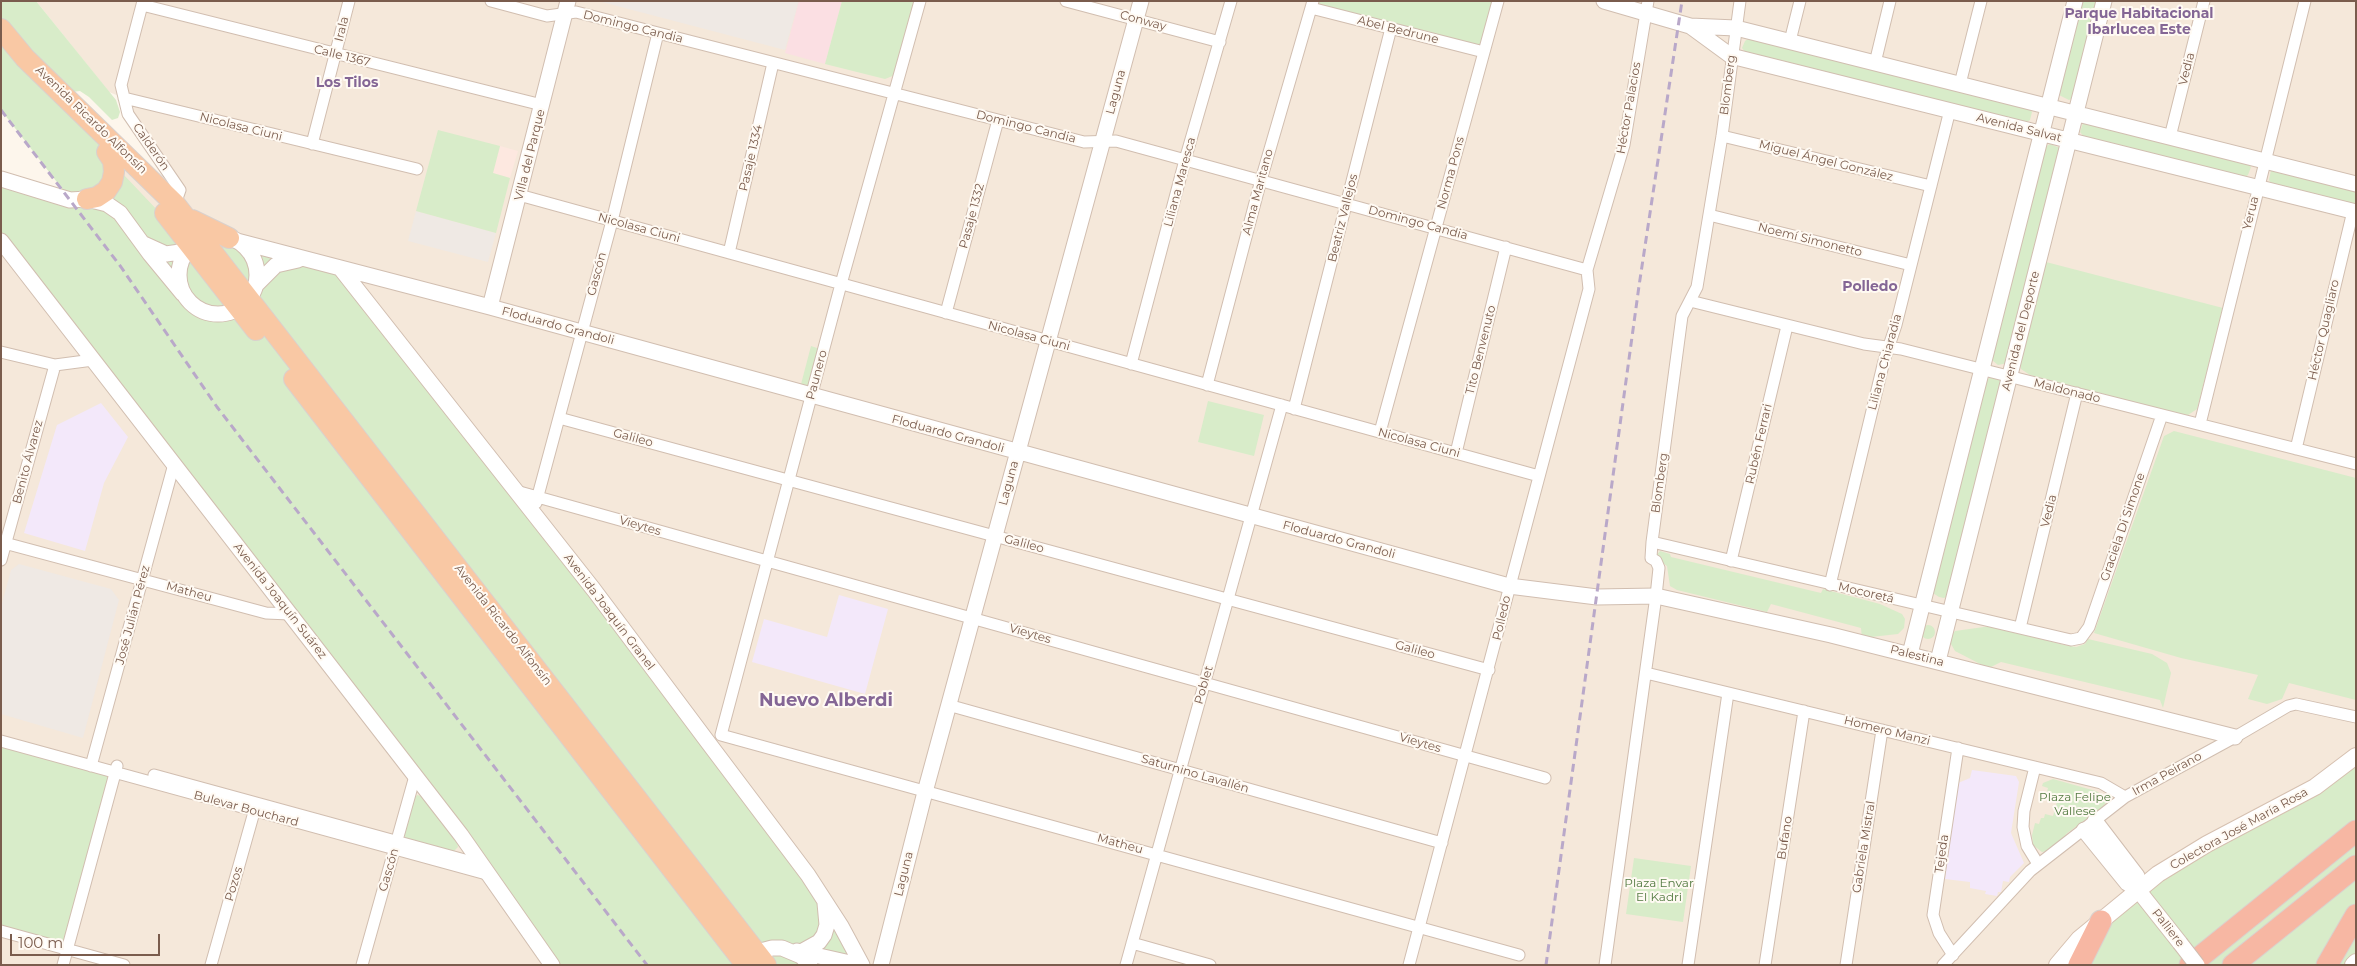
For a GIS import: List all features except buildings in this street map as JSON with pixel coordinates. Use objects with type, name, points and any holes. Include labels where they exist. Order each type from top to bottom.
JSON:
[{"type":"highway","points":[[1,29],[25,58]]},
{"type":"highway","name":"Avenida Ricardo Alfonsín","points":[[25,58],[33,73],[64,109],[162,208],[194,246],[248,297],[751,962]]},
{"type":"highway","name":"Avenida Ricardo Alfonsín","points":[[25,58],[180,210],[194,246]]},
{"type":"highway","points":[[87,199],[97,197],[106,191],[112,182],[114,172],[113,161],[107,152]]},
{"type":"highway","points":[[180,210],[200,226],[233,239]]},
{"type":"highway","points":[[2190,965],[2356,831]]},
{"type":"highway","points":[[2233,965],[2356,866]]},
{"type":"highway","points":[[2327,965],[2356,915]]},
{"type":"highway","points":[[2078,965],[2101,921]]},
{"type":"main road","name":"Colectora José María Rosa","points":[[2056,965],[2079,938],[2158,874],[2207,844],[2315,787],[2356,756]]},
{"type":"main road","points":[[2353,965],[2356,962]]},
{"type":"street","name":"Irala","points":[[312,144],[349,1]]},
{"type":"street","name":"Domingo Candia","points":[[491,1],[547,16],[566,7],[576,12],[1084,142],[1116,141],[1588,270]]},
{"type":"street","name":"Paunero","points":[[714,738],[767,561],[841,284],[920,1]]},
{"type":"street","name":"Conway","points":[[1066,1],[1220,42]]},
{"type":"street","name":"Laguna","points":[[881,965],[924,792],[1141,1]]},
{"type":"street","name":"Liliana Maresca","points":[[1131,364],[1185,160],[1231,1]]},
{"type":"street","name":"Norma Pons","points":[[1380,432],[1498,1]]},
{"type":"street","name":"Avenida Salvat","points":[[1604,1],[1644,5],[1690,26],[1732,56],[2354,211]]},
{"type":"street","name":"Blomberg","points":[[1606,965],[1656,596],[1659,568],[1656,561],[1651,558],[1652,542],[1682,316],[1696,287],[1722,136],[1740,1]]},
{"type":"street","points":[[1790,41],[1800,1]]},
{"type":"street","points":[[1875,63],[1890,1]]},
{"type":"street","points":[[1960,84],[1981,1]]},
{"type":"street","points":[[1910,654],[2076,1]]},
{"type":"street","name":"Avenida del Deporte","points":[[1938,661],[2104,1]]},
{"type":"street","name":"Vedia","points":[[2170,137],[2204,1]]},
{"type":"street","name":"Yerua","points":[[2200,424],[2305,1]]},
{"type":"street","name":"Calle 1367","points":[[142,3],[335,55],[542,106]]},
{"type":"street","name":"Calderón","points":[[142,3],[121,85],[128,114],[180,190],[180,210]]},
{"type":"street","name":"Abel Bedrune","points":[[1312,5],[1484,52]]},
{"type":"street","name":"Alma Maritano","points":[[1207,385],[1261,180],[1312,5]]},
{"type":"street","name":"Héctor Palacios","points":[[1588,270],[1624,145],[1644,5]]},
{"type":"street","name":"Villa del Parque","points":[[490,308],[566,7]]},
{"type":"street","name":"Avenida Salvat","points":[[1690,26],[1736,28],[2356,184]]},
{"type":"street","name":"Beatriz Vallejos","points":[[1294,409],[1391,28]]},
{"type":"street","name":"Gascón","points":[[533,514],[612,221],[658,33]]},
{"type":"street","name":"Pasaje 1334","points":[[728,253],[773,63]]},
{"type":"street","name":"Nicolasa Ciuni","points":[[124,98],[417,170]]},
{"type":"street","name":"Liliana Chiaradia","points":[[1830,585],[1888,347],[1950,110]]},
{"type":"street","name":"Pasaje 1332","points":[[946,313],[998,120]]},
{"type":"street","name":"Miguel Ángel González","points":[[1722,136],[1931,186]]},
{"type":"street","points":[[1,179],[70,200],[87,199],[107,204],[120,213],[150,254],[195,306],[213,314],[231,312],[248,297],[257,271],[254,259],[247,249],[233,239],[220,236],[166,254],[144,244]]},
{"type":"street","name":"Nicolasa Ciuni","points":[[519,195],[1539,476]]},
{"type":"street","name":"Héctor Quagliaro","points":[[2296,449],[2354,211]]},
{"type":"street","name":"Noemí Simonetto","points":[[1709,215],[1911,265]]},
{"type":"street","name":"Floduardo Grandoli","points":[[233,239],[302,260],[581,332],[1017,453],[1509,586],[1596,597]]},
{"type":"street","name":"Avenida Joaquín Suárez","points":[[1,241],[415,776],[486,870],[552,965]]},
{"type":"street","points":[[187,299],[181,287],[179,275],[181,262],[194,246]]},
{"type":"street","name":"Tito Benvenuto","points":[[1456,453],[1506,248]]},
{"type":"street","name":"Floduardo Grandoli","points":[[248,297],[276,265],[302,260]]},
{"type":"street","name":"Avenida Joaquín Granel","points":[[341,270],[533,514],[714,738],[824,899],[860,965]]},
{"type":"street","name":"Polledo","points":[[1409,965],[1589,289],[1588,270]]},
{"type":"street","name":"Maldonado","points":[[1690,301],[1864,344],[1901,349],[2356,464]]},
{"type":"street","name":"Rubén Ferrari","points":[[1731,561],[1787,326]]},
{"type":"street","points":[[1,352],[55,365],[94,360]]},
{"type":"street","name":"Benito Álvarez","points":[[1,560],[4,542],[55,365]]},
{"type":"street","name":"Vedia","points":[[2020,628],[2077,393]]},
{"type":"street","name":"Poblet","points":[[1126,965],[1282,405]]},
{"type":"street","name":"Graciela Di Simone","points":[[2081,638],[2089,627],[2162,415]]},
{"type":"street","name":"Galileo","points":[[559,418],[1489,670]]},
{"type":"street","name":"José Julián Pérez","points":[[92,762],[174,464]]},
{"type":"street","name":"Vieytes","points":[[516,491],[1545,778]]},
{"type":"street","name":"Matheu","points":[[4,542],[266,612],[290,614]]},
{"type":"street","name":"Mocoretá","points":[[1652,542],[2070,640],[2081,638]]},
{"type":"street","name":"Palestina","points":[[1596,597],[1656,596],[1910,654],[2235,738]]},
{"type":"street","name":"Homero Manzi","points":[[1646,673],[2101,783],[2125,797]]},
{"type":"street","points":[[1688,965],[1728,693]]},
{"type":"street","name":"Irma Peirano","points":[[1943,965],[2038,864],[2125,797],[2235,738],[2281,709],[2296,704],[2356,718]]},
{"type":"street","name":"Saturnino Lavallén","points":[[948,705],[1442,843]]},
{"type":"street","name":"Bufano","points":[[1765,965],[1804,711]]},
{"type":"street","name":"Gabriela Mistral","points":[[1846,965],[1882,730]]},
{"type":"street","name":"Bulevar Bouchard","points":[[1,733],[92,762],[486,870]]},
{"type":"street","name":"Matheu","points":[[714,738],[1157,854],[1519,955]]},
{"type":"street","name":"Bulevar Bouchard","points":[[1,741],[92,762]]},
{"type":"street","name":"Tejeda","points":[[1953,955],[1939,933],[1933,915],[1958,748]]},
{"type":"street","points":[[2034,767],[2024,811],[2023,827],[2027,846],[2038,864]]},
{"type":"street","points":[[63,965],[117,769]]},
{"type":"street","name":"Gascón","points":[[362,965],[415,776]]},
{"type":"street","name":"Pozos","points":[[211,965],[256,807]]},
{"type":"street","name":"Palliere","points":[[2090,825],[2137,876],[2138,890],[2197,965]]},
{"type":"street","points":[[796,951],[818,942],[824,935],[827,925],[824,899]]},
{"type":"street","points":[[1,931],[124,965]]},
{"type":"street","points":[[1132,943],[1210,965]]},
{"type":"street","name":"Avenida Ricardo Alfonsín","points":[[751,962],[772,948],[796,951]]},
{"type":"street","points":[[796,951],[810,965]]},
{"type":"street","points":[[796,951],[860,965]]},
{"type":"shaded area","points":[[36,1],[2356,1],[2356,965],[1,965],[1,179],[70,200],[87,132],[155,182],[180,190],[124,98],[109,92]]},
{"type":"shaded area","points":[[598,1],[799,1],[785,50]]},
{"type":"shaded area","points":[[799,1],[842,1],[825,64],[785,53]]},
{"type":"shaded area","points":[[500,146],[518,151],[510,178],[493,173]]},
{"type":"shaded area","points":[[416,211],[496,233],[488,262],[408,241]]},
{"type":"shaded area","points":[[101,403],[128,437],[104,483],[85,551],[24,533],[57,425]]},
{"type":"shaded area","points":[[19,564],[111,589],[119,600],[83,738],[1,714],[1,607],[11,570]]},
{"type":"shaded area","points":[[839,595],[888,609],[865,694],[752,662],[764,619],[827,637]]},
{"type":"shaded area","points":[[1972,770],[2016,776],[2019,782],[2011,833],[2024,863],[2010,877],[2009,882],[2003,881],[2001,892],[1998,892],[1997,896],[1985,894],[1986,891],[1970,888],[1970,882],[1945,879],[1958,783],[1970,778]]},
{"type":"green space","points":[[1,1],[36,1],[116,100],[120,112],[118,118],[112,120],[89,97],[80,91],[72,92],[87,132],[107,152],[113,161],[98,201],[155,250],[203,239],[341,269],[707,741],[862,965],[552,965],[1,241],[1,179],[70,199],[1,110]]},
{"type":"green space","points":[[842,1],[915,1],[895,75],[885,79],[825,64]]},
{"type":"green space","points":[[1318,1],[1492,1],[1481,46],[1317,5]]},
{"type":"green space","points":[[2080,1],[2101,1],[2074,97],[2069,100],[2059,95]]},
{"type":"green space","points":[[1751,37],[2027,106],[2032,112],[2030,120],[2025,123],[1747,54],[1742,48],[1745,41]]},
{"type":"green space","points":[[2089,121],[2244,160],[2251,167],[2248,175],[2242,179],[2085,138],[2080,132],[2083,123]]},
{"type":"green space","points":[[438,130],[500,146],[493,173],[510,178],[496,233],[416,211]]},
{"type":"green space","points":[[2050,144],[2060,148],[2008,363],[1998,365],[1992,360],[1991,355],[2045,147]]},
{"type":"green space","points":[[2278,169],[2356,188],[2356,207],[2273,186],[2269,180],[2271,170]]},
{"type":"green space","points":[[123,174],[159,212],[180,245],[159,249],[110,201]]},
{"type":"green space","points":[[2046,262],[2223,308],[2197,409],[2188,415],[2181,414],[2030,375],[2021,369],[2020,363]]},
{"type":"green space","points":[[811,346],[820,349],[809,390],[800,388]]},
{"type":"green space","points":[[1991,377],[2001,381],[1949,595],[1944,598],[1939,597],[1933,593],[1932,588],[1986,380]]},
{"type":"green space","points":[[1208,401],[1264,415],[1254,456],[1198,442]]},
{"type":"green space","points":[[2174,431],[2356,478],[2356,700],[2289,683],[2282,699],[2267,704],[2248,699],[2258,675],[2181,658],[2094,633],[2164,436]]},
{"type":"green space","points":[[1660,551],[1670,554],[1671,557],[1821,593],[1823,589],[1880,604],[1902,614],[1905,619],[1904,628],[1898,634],[1862,638],[1861,628],[1771,604],[1767,612],[1677,590],[1670,586],[1667,566],[1655,557]]},
{"type":"green space","points":[[1928,625],[1933,627],[1935,632],[1933,637],[1928,639],[1923,637],[1921,632],[1923,627]]},
{"type":"green space","points":[[1991,626],[2064,645],[2076,647],[2085,644],[2088,639],[2152,654],[2167,663],[2171,673],[2163,708],[2160,700],[2001,662],[1989,668],[1955,651],[1951,644],[1951,637],[1955,631]]},
{"type":"green space","points":[[1,744],[106,774],[108,777],[63,944],[1,929]]},
{"type":"green space","points":[[2356,756],[2356,962],[2353,965],[2057,965],[2158,874]]},
{"type":"green space","name":"Plaza Felipe Vallese","points":[[2053,779],[2096,791],[2104,796],[2106,803],[2096,814],[2093,814],[2066,834],[2065,838],[2047,851],[2042,852],[2033,845],[2032,835],[2035,823],[2039,824],[2045,814],[2053,816],[2057,802],[2045,799],[2048,788],[2042,786],[2043,783]]},
{"type":"green space","points":[[417,795],[421,796],[457,843],[458,847],[454,851],[448,851],[404,836],[413,800]]},
{"type":"green space","name":"Plaza Envar El Kadri","points":[[1634,858],[1691,866],[1683,922],[1626,914]]},
{"type":"railway","points":[[1546,965],[1639,286],[1682,1]]},
{"type":"railway","points":[[1,110],[121,267],[217,407],[647,965]]},
{"type":"district","name":"Parque Habitacional Ibarlucea Este","points":[[2139,22]]},
{"type":"district","name":"Los Tilos","points":[[347,83]]},
{"type":"district","name":"Polledo","points":[[1870,287]]},
{"type":"district","name":"Nuevo Alberdi","points":[[826,701]]}]
